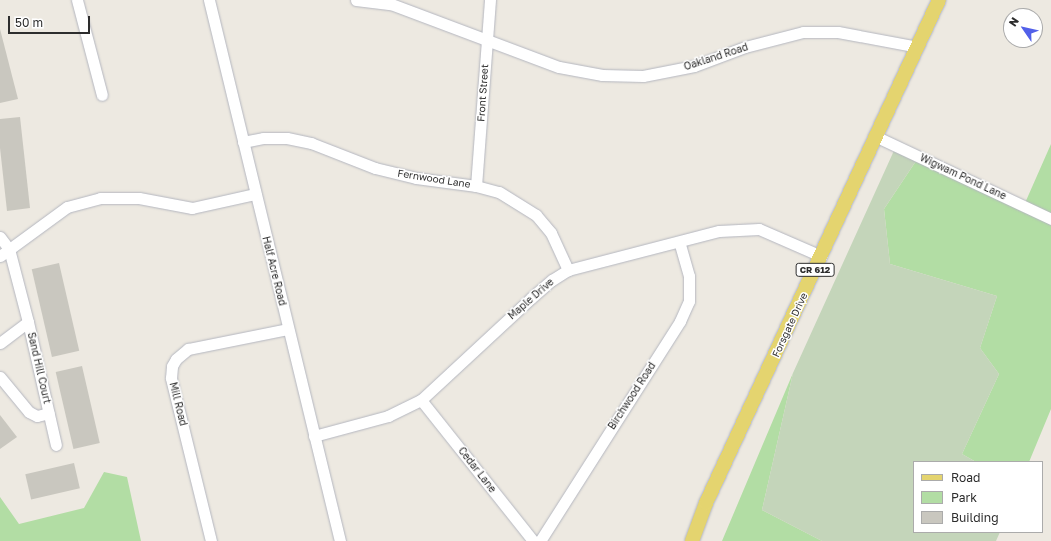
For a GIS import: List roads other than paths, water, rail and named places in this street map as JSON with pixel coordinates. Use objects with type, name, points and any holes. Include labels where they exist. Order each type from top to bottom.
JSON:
[{"type":"main road","name":"Forsgate Drive","points":[[692,541],[706,503],[822,256],[875,136],[939,0]]},
{"type":"street","points":[[77,0],[102,94]]},
{"type":"street","name":"Half Acre Road","points":[[208,0],[340,541]]},
{"type":"street","name":"Oakland Road","points":[[356,0],[391,4],[560,67],[602,75],[643,76],[694,66],[746,47],[803,32],[838,32],[918,47]]},
{"type":"street","name":"Front Street","points":[[476,186],[490,0]]},
{"type":"street","name":"Wigwam Pond Lane","points":[[875,136],[1051,218]]},
{"type":"street","name":"Fernwood Lane","points":[[243,142],[263,138],[287,138],[311,143],[376,168],[416,178],[476,186],[500,192],[536,215],[551,233],[568,270]]},
{"type":"street","points":[[0,237],[4,252],[67,207],[100,198],[139,198],[192,208],[255,194]]},
{"type":"street","name":"Maple Drive","points":[[314,436],[388,416],[421,400],[531,298],[552,280],[568,270],[719,231],[760,229],[822,256]]},
{"type":"street","name":"Birchwood Road","points":[[540,541],[680,321],[689,301],[689,295],[688,276],[678,242]]},
{"type":"street","name":"Sand Hill Court","points":[[4,252],[28,322],[56,445]]},
{"type":"street","name":"Sand Hill Court","points":[[0,343],[28,322]]},
{"type":"street","name":"Mill Road","points":[[211,541],[171,378],[172,366],[176,359],[188,349],[288,329]]},
{"type":"street","name":"Sand Hill Court","points":[[0,377],[29,412],[36,416],[49,413]]},
{"type":"street","name":"Cedar Lane","points":[[421,400],[533,541]]}]
